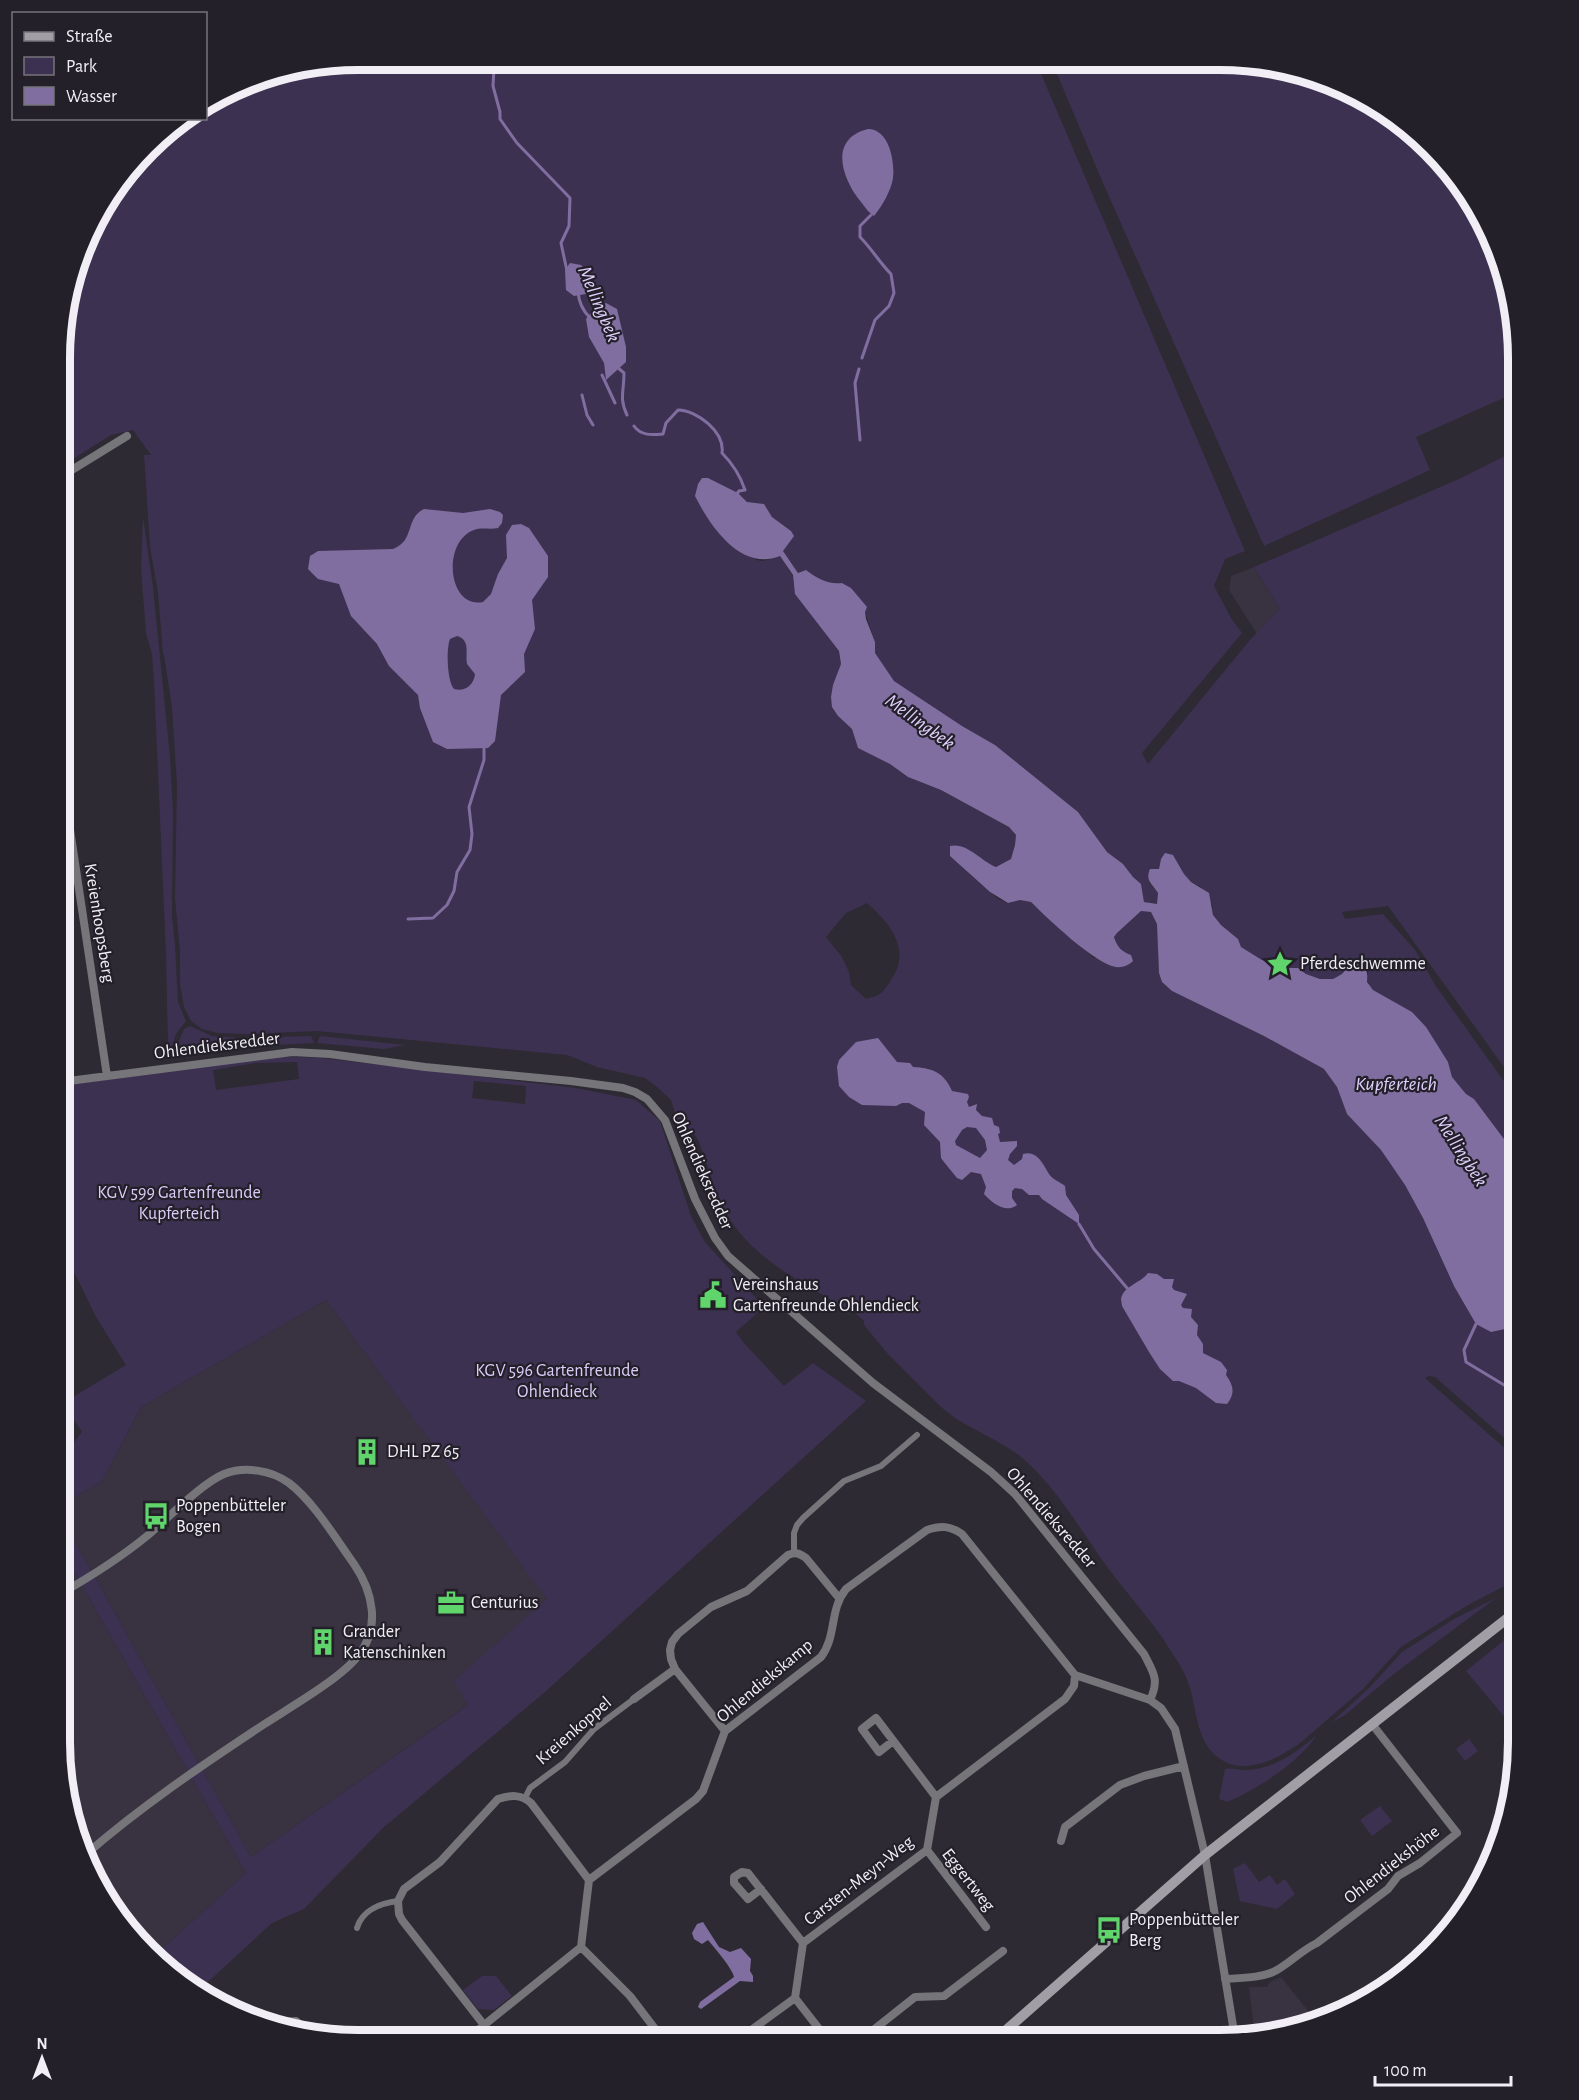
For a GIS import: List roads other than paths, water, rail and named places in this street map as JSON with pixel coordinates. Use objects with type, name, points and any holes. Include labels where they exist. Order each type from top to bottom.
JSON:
[{"type":"main road","points":[[1006,2030],[1205,1855],[1508,1618]]},
{"type":"street","points":[[70,471],[128,436]]},
{"type":"street","name":"Kreienhoopsberg","points":[[70,829],[107,1076]]},
{"type":"street","name":"Ohlendieksredder","points":[[70,1081],[269,1054],[303,1052],[623,1088],[647,1099],[664,1120],[695,1199],[715,1238],[728,1256],[873,1383],[991,1472],[1016,1494],[1144,1654],[1154,1673],[1156,1683],[1150,1700]]},
{"type":"street","points":[[794,1552],[797,1525],[803,1518],[844,1481],[881,1466],[917,1435]]},
{"type":"street","points":[[70,1588],[144,1538],[209,1482],[229,1472],[249,1470],[270,1474],[296,1489],[357,1568],[369,1593],[373,1608],[365,1645],[350,1665],[324,1685],[195,1770],[91,1850]]},
{"type":"street","points":[[725,1731],[675,1668],[670,1650],[678,1634],[711,1607],[747,1591],[794,1552],[806,1558],[839,1598],[846,1589],[927,1530],[936,1527],[954,1528],[962,1534],[1075,1675],[1150,1700],[1161,1708],[1175,1729],[1205,1855],[1234,2029]]},
{"type":"street","name":"Ohlendiekskamp","points":[[589,1880],[696,1799],[703,1791],[725,1731],[821,1658],[829,1647],[839,1598]]},
{"type":"street","name":"Kreienkoppel","points":[[525,1798],[530,1788],[564,1762],[594,1729],[675,1668]]},
{"type":"street","points":[[893,1741],[936,1797],[1065,1699],[1074,1686],[1075,1675]]},
{"type":"street","name":"Ohlendiekshöhe","points":[[1225,1979],[1266,1974],[1277,1970],[1304,1949],[1317,1943],[1388,1888],[1398,1876],[1420,1863],[1457,1833],[1372,1724]]},
{"type":"street","points":[[1061,1841],[1065,1827],[1120,1785],[1184,1766]]},
{"type":"street","points":[[478,2030],[581,1947],[589,1880],[525,1798],[517,1796],[498,1799],[440,1862],[404,1889],[398,1901],[402,1920],[484,2025]]},
{"type":"street","name":"Carsten-Meyn-Weg","points":[[795,1998],[803,1943],[927,1850],[936,1797]]},
{"type":"street","name":"Eggertweg","points":[[927,1850],[986,1927]]},
{"type":"street","points":[[761,1889],[803,1943]]},
{"type":"street","points":[[357,1928],[359,1921],[379,1904],[398,1901]]},
{"type":"street","points":[[581,1947],[630,1996],[656,2030]]},
{"type":"street","points":[[873,2030],[915,1997],[944,1996],[1003,1951]]},
{"type":"street","points":[[751,2030],[795,1998],[820,2030]]},
{"type":"water","points":[[868,129],[875,130],[886,140],[893,163],[890,188],[874,216],[854,193],[842,161],[847,141],[855,134]]},
{"type":"water","points":[[570,263],[581,265],[586,270],[586,279],[590,286],[586,294],[574,296],[566,290],[565,270]]},
{"type":"water","points":[[606,303],[617,309],[626,347],[626,362],[606,380],[604,363],[589,337],[586,319],[594,309]]},
{"type":"water","name":"Kupferteich","points":[[702,478],[708,478],[738,493],[747,502],[764,504],[772,517],[791,531],[794,536],[783,551],[798,573],[806,570],[823,580],[842,583],[851,588],[867,607],[866,619],[875,642],[875,653],[894,681],[995,745],[1078,812],[1107,852],[1123,864],[1141,884],[1144,902],[1157,904],[1158,893],[1149,879],[1150,869],[1159,869],[1165,853],[1173,855],[1191,882],[1209,893],[1213,915],[1238,939],[1241,947],[1262,960],[1288,968],[1298,968],[1320,979],[1333,979],[1348,967],[1357,964],[1366,970],[1367,982],[1373,990],[1412,1012],[1426,1027],[1448,1062],[1452,1077],[1466,1094],[1474,1099],[1508,1144],[1508,1328],[1491,1332],[1476,1324],[1454,1286],[1405,1185],[1381,1150],[1347,1114],[1337,1087],[1324,1069],[1264,1036],[1172,991],[1162,982],[1159,973],[1157,924],[1151,912],[1141,911],[1114,937],[1118,946],[1122,951],[1131,955],[1133,961],[1125,966],[1116,967],[1096,958],[1084,949],[1031,902],[1020,900],[1008,903],[990,892],[950,856],[950,846],[962,847],[996,867],[1011,859],[1016,835],[1009,827],[941,790],[908,777],[890,764],[858,748],[852,729],[832,707],[833,685],[841,664],[839,651],[795,594],[793,575],[780,556],[766,559],[752,558],[728,543],[701,508],[695,496]]},
{"type":"water","points":[[424,509],[463,513],[490,509],[503,515],[502,523],[498,528],[474,530],[464,537],[457,547],[453,559],[456,585],[462,595],[471,601],[483,602],[491,594],[507,558],[506,535],[512,525],[521,524],[529,528],[548,556],[548,577],[532,600],[535,629],[524,654],[525,672],[501,695],[495,741],[488,748],[447,749],[433,742],[420,708],[418,695],[389,666],[377,644],[351,616],[339,584],[318,579],[308,569],[310,556],[318,551],[393,549],[404,541],[418,513]],"holes":[[[457,636],[467,647],[467,664],[475,674],[468,687],[458,690],[454,689],[450,679],[448,650],[450,639]]]},
{"type":"water","points":[[878,1038],[897,1062],[910,1063],[913,1067],[937,1072],[945,1079],[952,1091],[968,1094],[969,1107],[977,1104],[976,1110],[982,1116],[992,1118],[994,1125],[999,1127],[1000,1142],[1017,1141],[1017,1146],[1008,1160],[1014,1165],[1022,1159],[1023,1154],[1032,1154],[1039,1159],[1050,1176],[1065,1186],[1066,1195],[1079,1215],[1079,1224],[1039,1195],[1029,1195],[1022,1189],[1015,1188],[1012,1191],[1012,1198],[1017,1205],[1004,1208],[995,1204],[984,1194],[986,1187],[981,1174],[971,1172],[962,1180],[957,1178],[941,1158],[940,1142],[924,1125],[925,1112],[909,1103],[896,1106],[862,1105],[849,1097],[839,1086],[837,1067],[839,1060],[856,1042]],"holes":[[[967,1127],[976,1128],[985,1140],[987,1150],[980,1158],[956,1145],[955,1141],[962,1130]]]},
{"type":"water","points":[[1148,1273],[1157,1274],[1164,1279],[1174,1279],[1172,1287],[1174,1290],[1187,1294],[1181,1305],[1183,1308],[1192,1309],[1191,1317],[1198,1325],[1197,1335],[1203,1344],[1203,1353],[1221,1362],[1227,1370],[1226,1375],[1232,1389],[1232,1396],[1227,1404],[1216,1403],[1196,1388],[1173,1381],[1160,1369],[1149,1352],[1122,1306],[1121,1299],[1125,1291]]},
{"type":"water","points":[[703,1922],[719,1947],[730,1952],[741,1948],[751,1959],[750,1971],[753,1982],[740,1981],[701,2009],[698,2007],[700,2002],[734,1977],[727,1963],[708,1940],[702,1944],[694,1939],[692,1933],[697,1924]]},
{"type":"waterway","name":"Mellingbek","points":[[494,70],[493,86],[500,119],[517,143],[570,198],[569,226],[561,243],[567,271]]},
{"type":"waterway","points":[[862,358],[875,320],[889,306],[894,293],[891,274],[860,237],[860,226],[871,215]]},
{"type":"waterway","name":"Mellingbek","points":[[578,292],[579,300],[590,318]]},
{"type":"waterway","name":"Mellingbek","points":[[617,367],[624,373],[623,399],[627,415]]},
{"type":"waterway","points":[[859,369],[855,383],[860,440]]},
{"type":"waterway","points":[[602,375],[615,403]]},
{"type":"waterway","points":[[582,395],[587,415],[593,425]]},
{"type":"waterway","name":"Mellingbek","points":[[634,426],[643,433],[663,434],[666,423],[678,410],[701,418],[719,437],[722,453],[741,479],[745,490],[739,491],[736,495]]},
{"type":"waterway","points":[[408,919],[433,918],[447,905],[454,891],[457,872],[470,850],[472,834],[469,807],[484,760],[484,748]]},
{"type":"waterway","points":[[1079,1224],[1094,1249],[1127,1288]]},
{"type":"waterway","points":[[1476,1324],[1464,1350],[1466,1362],[1508,1387]]},
{"type":"place","name":"Pferdeschwemme","points":[[1280,964]]},
{"type":"place","name":"Vereinshaus Gartenfreunde Ohlendieck","points":[[713,1295]]},
{"type":"place","name":"DHL PZ 65","points":[[367,1452]]},
{"type":"place","name":"Poppenbütteler Bogen","points":[[156,1516]]},
{"type":"place","name":"Centurius","points":[[451,1603]]},
{"type":"place","name":"Grander Katenschinken","points":[[323,1642]]},
{"type":"place","name":"Poppenbütteler Berg","points":[[1109,1930]]},
{"type":"park label","name":"KGV 599 Gartenfreunde Kupferteich","points":[[179,1203]]},
{"type":"park label","name":"KGV 596 Gartenfreunde Ohlendieck","points":[[557,1381]]}]
